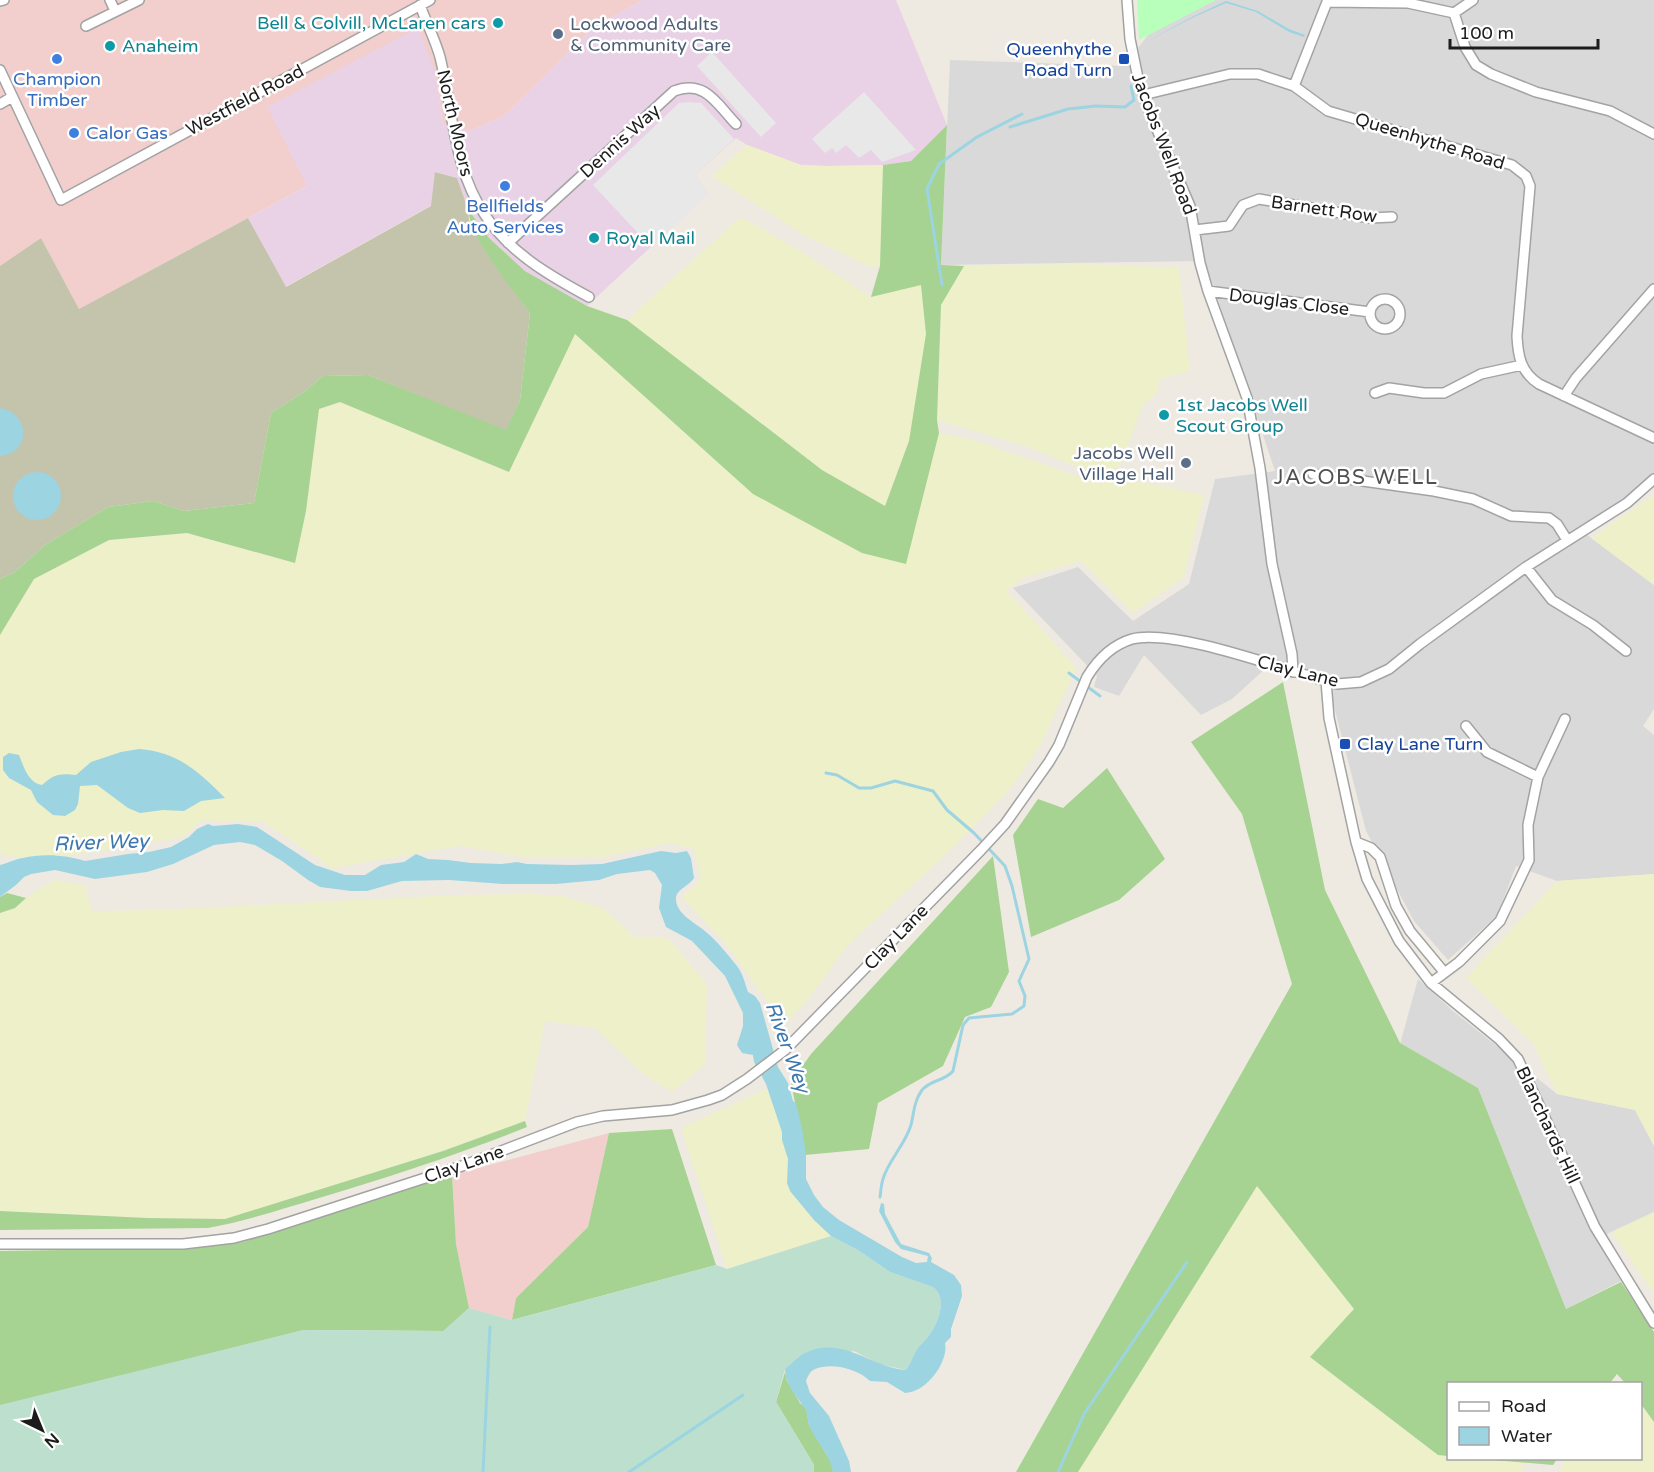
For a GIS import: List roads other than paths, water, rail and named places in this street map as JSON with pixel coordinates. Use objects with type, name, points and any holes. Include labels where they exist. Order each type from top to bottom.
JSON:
[{"type":"street","points":[[110,0],[115,11]]},
{"type":"street","points":[[86,26],[138,0]]},
{"type":"street","name":"Westfield Road","points":[[12,97],[61,200],[429,0]]},
{"type":"street","name":"Jacobs Well Road","points":[[1126,0],[1133,57],[1143,95],[1186,196],[1196,230],[1200,263],[1208,291],[1239,376],[1252,423],[1272,564],[1292,654],[1293,672]]},
{"type":"street","points":[[1294,86],[1327,1],[1408,3],[1454,13],[1473,0]]},
{"type":"street","name":"North Moors","points":[[420,5],[439,55],[458,152],[468,182],[485,216],[508,243],[542,272],[589,297]]},
{"type":"street","points":[[1454,13],[1465,46],[1476,65],[1491,74],[1536,93],[1610,111],[1654,134]]},
{"type":"street","points":[[0,70],[12,97],[0,104]]},
{"type":"street","name":"Queenhythe Road","points":[[1143,95],[1230,74],[1258,74],[1294,86],[1328,111],[1512,165],[1526,176],[1530,186],[1517,336],[1518,357],[1522,365]]},
{"type":"street","name":"Dennis Way","points":[[508,243],[674,91],[686,87],[707,92],[736,124]]},
{"type":"street","name":"Barnett Row","points":[[1196,230],[1229,226],[1243,205],[1259,200],[1370,218],[1392,217]]},
{"type":"street","points":[[1564,396],[1576,378],[1654,289]]},
{"type":"street","name":"Douglas Close","points":[[1208,291],[1370,312]]},
{"type":"street","points":[[1375,393],[1389,388],[1424,393],[1444,393],[1481,374],[1522,365],[1532,379],[1654,438]]},
{"type":"street","points":[[1313,474],[1434,491],[1473,499],[1511,516],[1549,518],[1557,524],[1567,540]]},
{"type":"street","name":"Clay Lane","points":[[0,1244],[183,1244],[234,1238],[462,1166],[577,1122],[603,1116],[672,1110],[722,1095],[755,1074],[812,1024],[989,841],[1049,762],[1094,666],[1116,646],[1144,638],[1172,639],[1326,681],[1350,684],[1362,682],[1382,674],[1526,567],[1627,503],[1654,479]]},
{"type":"street","points":[[1526,567],[1552,600],[1593,625],[1626,651]]},
{"type":"street","name":"Blanchards Hill","points":[[1326,681],[1327,707],[1356,842],[1367,879],[1399,941],[1431,983],[1498,1039],[1518,1059],[1594,1227],[1654,1323]]},
{"type":"street","points":[[1431,983],[1459,962],[1500,921],[1529,860],[1528,825],[1538,777],[1565,719]]},
{"type":"street","points":[[1466,726],[1487,752],[1538,777]]},
{"type":"street","points":[[1356,842],[1371,848],[1380,857],[1396,906],[1410,931],[1444,972]]},
{"type":"water","points":[[1226,1],[1258,11],[1289,29],[1305,35],[1304,37],[1289,32],[1256,12],[1226,3],[1142,44],[1194,16]]},
{"type":"water","points":[[0,408],[10,411],[17,417],[22,425],[23,433],[22,441],[17,448],[0,456]]},
{"type":"water","points":[[37,472],[54,479],[61,496],[54,513],[37,520],[20,513],[13,496],[20,479]]},
{"type":"water","points":[[139,749],[165,754],[186,764],[206,779],[225,798],[201,801],[184,811],[163,810],[140,813],[128,808],[97,785],[80,786],[75,810],[65,816],[53,815],[37,802],[31,790],[9,778],[3,770],[3,757],[9,753],[19,755],[30,778],[42,785],[58,775],[76,775],[91,762],[121,752]]},
{"type":"water","points":[[208,824],[213,826],[238,824],[257,827],[315,865],[345,875],[365,875],[381,865],[404,862],[416,854],[428,859],[471,863],[517,862],[571,865],[602,864],[661,851],[676,853],[687,851],[691,858],[694,878],[678,892],[677,904],[682,913],[710,936],[737,966],[748,992],[760,1003],[778,1067],[796,1103],[806,1155],[806,1179],[814,1195],[823,1207],[839,1220],[902,1257],[916,1263],[927,1262],[928,1256],[901,1249],[895,1242],[879,1211],[881,1203],[884,1204],[885,1214],[901,1244],[929,1253],[932,1258],[931,1262],[954,1275],[961,1285],[962,1296],[951,1329],[951,1337],[945,1343],[940,1367],[921,1388],[905,1393],[887,1382],[870,1381],[852,1370],[829,1366],[813,1370],[809,1374],[806,1381],[810,1393],[829,1416],[849,1461],[851,1472],[833,1472],[829,1459],[809,1425],[805,1409],[789,1385],[785,1369],[807,1352],[820,1348],[833,1348],[846,1350],[881,1364],[906,1370],[917,1349],[938,1320],[940,1298],[933,1287],[890,1272],[858,1250],[831,1236],[790,1191],[787,1183],[788,1159],[782,1132],[766,1084],[754,1062],[753,1055],[742,1053],[737,1045],[743,1026],[743,1013],[725,976],[692,941],[666,927],[659,908],[662,885],[655,873],[650,870],[617,874],[599,880],[556,884],[503,884],[449,880],[402,881],[367,891],[351,891],[320,887],[255,845],[240,842],[214,845],[173,864],[147,872],[95,879],[55,870],[31,874],[0,897],[0,865],[46,855],[85,861],[149,852],[171,847]]},
{"type":"waterway","points":[[1010,127],[1068,109],[1096,106],[1125,107],[1134,100],[1131,86]]},
{"type":"waterway","points":[[942,285],[927,189],[939,164],[977,137],[1022,114]]},
{"type":"waterway","points":[[1069,673],[1100,696]]},
{"type":"waterway","points":[[826,773],[837,775],[859,788],[871,788],[895,781],[933,791],[947,810],[974,833],[1005,866],[1029,959],[1019,981],[1025,996],[1024,1006],[1012,1014],[969,1018],[963,1025],[953,1071],[925,1087],[919,1094],[905,1139],[885,1172],[880,1197]]},
{"type":"waterway","points":[[1058,1472],[1084,1414],[1187,1262]]},
{"type":"waterway","points":[[483,1472],[490,1327]]},
{"type":"waterway","points":[[629,1472],[743,1395]]},
{"type":"place","name":"Bell & Colvill, McLaren cars","points":[[498,23]]},
{"type":"place","name":"Lockwood Adults & Community Care","points":[[558,34]]},
{"type":"place","name":"Anaheim","points":[[110,46]]},
{"type":"place","name":"Champion Timber","points":[[57,59]]},
{"type":"place","name":"Queenhythe Road Turn","points":[[1124,59]]},
{"type":"place","name":"Calor Gas","points":[[74,133]]},
{"type":"place","name":"Bellfields Auto Services","points":[[505,186]]},
{"type":"place","name":"Royal Mail","points":[[594,238]]},
{"type":"place","name":"1st Jacobs Well Scout Group","points":[[1164,415]]},
{"type":"place","name":"Jacobs Well Village Hall","points":[[1186,463]]},
{"type":"place","name":"Clay Lane Turn","points":[[1345,744]]},
{"type":"district","name":"JACOBS WELL","points":[[1356,477]]},
{"type":"water label","name":"River Wey","points":[[101,842]]},
{"type":"water label","name":"River Wey","points":[[788,1047]]}]
